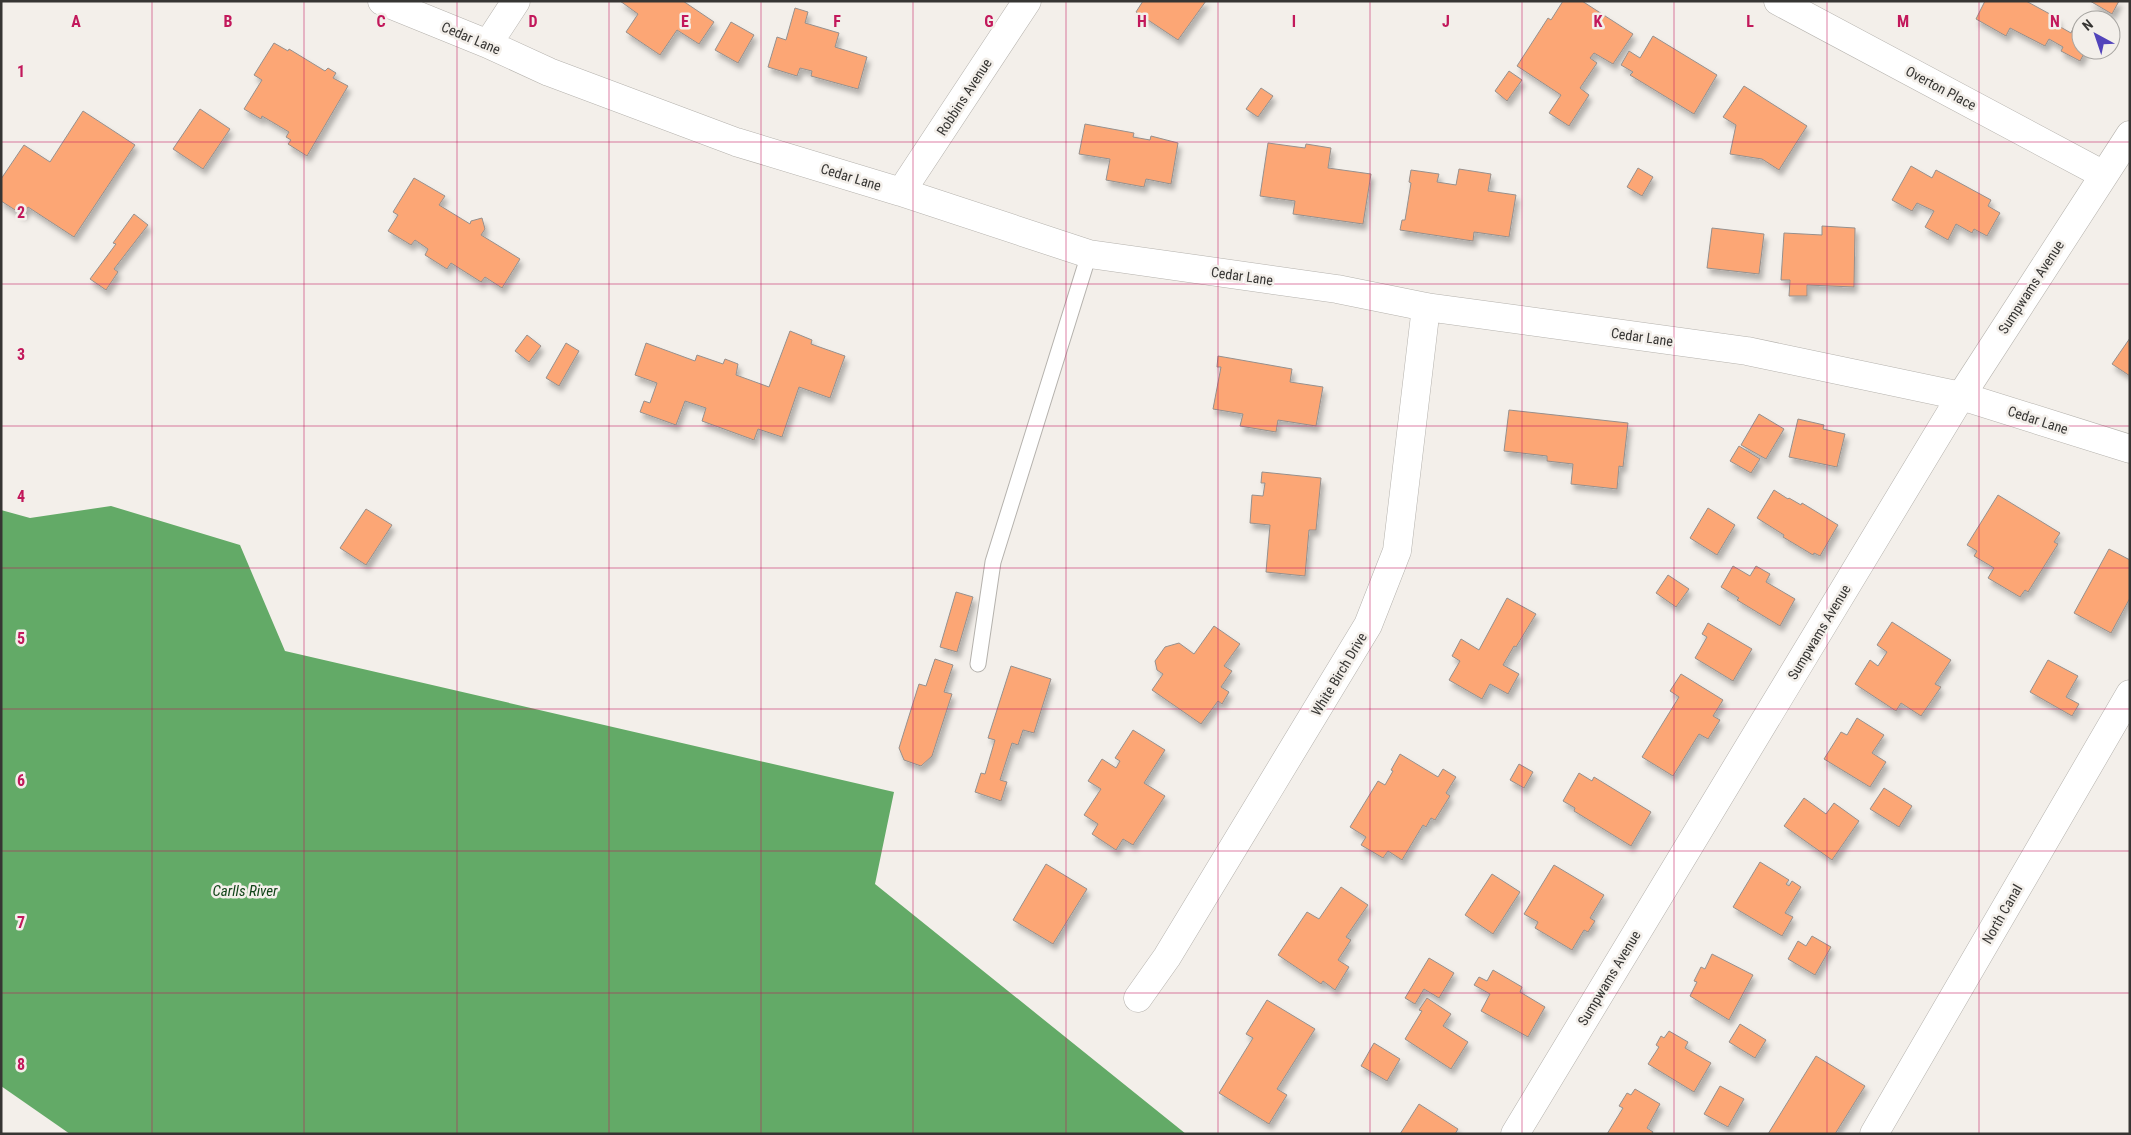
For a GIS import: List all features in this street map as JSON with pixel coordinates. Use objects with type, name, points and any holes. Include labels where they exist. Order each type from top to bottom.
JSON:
[{"type":"street","name":"Cedar Lane","points":[[382,1],[488,44],[549,72],[736,142],[901,192],[1089,254],[1337,289],[1426,308],[1747,351],[1961,396],[2130,449]]},
{"type":"street","points":[[488,44],[516,1]]},
{"type":"street","name":"Robbins Avenue","points":[[901,192],[1027,1]]},
{"type":"street","name":"Overton Place","points":[[1778,1],[2104,175]]},
{"type":"street","name":"Sumpwams Avenue","points":[[1515,1134],[1961,396],[2130,134]]},
{"type":"street","name":"White Birch Drive","points":[[1138,998],[1167,957],[1368,625],[1397,551],[1426,308]]},
{"type":"street","name":"North Canal","points":[[1874,1134],[2130,694]]},
{"type":"lane","points":[[978,664],[993,562],[1089,254]]},
{"type":"water","name":"Carlls River","points":[[111,506],[240,545],[285,651],[894,792],[875,884],[1186,1134],[70,1134],[1,1086],[1,510],[30,518]]},
{"type":"building","points":[[620,1],[683,1],[714,22],[699,44],[677,30],[660,55],[626,32],[638,14]]},
{"type":"building","points":[[1143,1],[1206,1],[1178,40],[1136,12]]},
{"type":"building","points":[[1563,1],[1582,1],[1633,34],[1613,64],[1594,53],[1590,58],[1597,63],[1580,88],[1589,95],[1569,126],[1549,113],[1561,95],[1517,66],[1548,18],[1551,20]]},
{"type":"building","points":[[1985,1],[2026,1],[2059,19],[2057,25],[2071,33],[2071,56],[2061,51],[2063,47],[2049,39],[2045,46],[2010,28],[2006,36],[1976,19]]},
{"type":"building","points":[[2090,1],[2119,1],[2114,10],[2105,10]]},
{"type":"building","points":[[795,8],[808,12],[805,23],[839,33],[835,47],[867,57],[858,89],[811,76],[812,71],[800,68],[797,76],[768,67],[777,37],[786,40]]},
{"type":"building","points":[[731,22],[754,35],[738,63],[715,50]]},
{"type":"building","points":[[1653,36],[1717,75],[1694,114],[1630,75],[1633,72],[1621,65],[1629,51],[1640,58]]},
{"type":"building","points":[[274,43],[288,51],[289,49],[325,71],[328,68],[336,73],[333,78],[348,86],[307,156],[288,144],[291,140],[286,137],[289,132],[262,116],[261,119],[244,109],[262,80],[254,75]]},
{"type":"building","points":[[1509,71],[1522,80],[1507,101],[1495,91]]},
{"type":"building","points":[[1744,86],[1807,126],[1779,170],[1762,159],[1730,154],[1736,125],[1723,117]]},
{"type":"building","points":[[1261,88],[1273,96],[1258,117],[1246,109]]},
{"type":"building","points":[[200,109],[230,129],[203,169],[173,149]]},
{"type":"building","points":[[83,111],[135,145],[74,237],[28,207],[23,215],[1,201],[1,179],[24,145],[50,162]]},
{"type":"building","points":[[1085,124],[1134,133],[1133,137],[1150,140],[1151,136],[1178,143],[1171,184],[1146,179],[1144,187],[1106,180],[1110,159],[1079,154]]},
{"type":"building","points":[[1268,143],[1305,148],[1306,144],[1331,148],[1328,168],[1371,174],[1363,224],[1293,214],[1295,201],[1260,196]]},
{"type":"building","points":[[1911,166],[1932,178],[1936,170],[1991,200],[1988,206],[2000,213],[1987,236],[1974,229],[1972,233],[1956,224],[1948,240],[1925,227],[1934,211],[1917,203],[1912,211],[1892,200]]},
{"type":"building","points":[[1638,168],[1653,177],[1642,196],[1627,187]]},
{"type":"building","points":[[1459,169],[1491,174],[1488,191],[1516,195],[1509,237],[1474,232],[1473,241],[1400,230],[1402,220],[1405,220],[1411,183],[1409,182],[1411,170],[1439,174],[1437,182],[1456,185]]},
{"type":"building","points":[[414,178],[445,196],[439,205],[470,224],[471,221],[482,218],[485,229],[481,235],[520,259],[502,288],[485,277],[481,282],[451,263],[447,269],[425,255],[428,249],[415,240],[411,245],[388,231],[398,215],[393,212]]},
{"type":"building","points":[[134,214],[148,225],[114,269],[118,272],[106,290],[90,279],[116,244],[113,243]]},
{"type":"building","points":[[1822,226],[1855,228],[1854,287],[1807,285],[1807,296],[1789,296],[1790,280],[1781,280],[1784,233],[1822,235]]},
{"type":"building","points":[[1712,228],[1764,234],[1759,274],[1707,268]]},
{"type":"building","points":[[790,331],[812,340],[811,344],[845,356],[830,398],[799,387],[782,437],[758,429],[754,440],[702,421],[706,408],[685,401],[676,425],[640,412],[644,401],[650,403],[657,383],[635,375],[646,343],[695,361],[697,355],[723,364],[725,359],[738,364],[736,375],[769,387]]},
{"type":"building","points":[[527,335],[541,346],[529,362],[515,351]]},
{"type":"building","points":[[2130,338],[2130,376],[2112,364]]},
{"type":"building","points":[[566,343],[579,351],[559,386],[546,378]]},
{"type":"building","points":[[1218,356],[1292,369],[1290,382],[1323,387],[1316,426],[1278,420],[1276,432],[1240,426],[1243,414],[1213,409],[1221,367],[1217,367]]},
{"type":"building","points":[[1509,410],[1628,423],[1623,467],[1619,466],[1617,489],[1571,484],[1573,464],[1547,461],[1547,456],[1504,451]]},
{"type":"building","points":[[1759,414],[1784,429],[1766,459],[1741,445]]},
{"type":"building","points":[[1798,419],[1824,425],[1823,429],[1845,434],[1837,467],[1789,457]]},
{"type":"building","points":[[1739,446],[1760,459],[1751,473],[1730,461]]},
{"type":"building","points":[[1262,472],[1321,478],[1316,530],[1309,530],[1305,576],[1266,572],[1270,525],[1250,523],[1252,495],[1263,496],[1265,483],[1261,483]]},
{"type":"building","points":[[1774,490],[1788,499],[1801,505],[1802,503],[1838,525],[1820,556],[1814,553],[1813,555],[1783,537],[1784,535],[1757,518]]},
{"type":"building","points":[[1998,495],[2060,533],[2054,542],[2058,544],[2028,592],[2025,590],[2020,597],[1988,578],[1994,568],[1974,556],[1977,551],[1967,545]]},
{"type":"building","points":[[1708,508],[1735,525],[1717,555],[1690,538]]},
{"type":"building","points":[[366,509],[392,525],[366,565],[340,548]]},
{"type":"building","points":[[2109,549],[2130,560],[2130,598],[2111,633],[2074,613]]},
{"type":"building","points":[[1733,566],[1750,576],[1756,566],[1770,574],[1766,582],[1795,599],[1780,626],[1737,600],[1739,598],[1721,587]]},
{"type":"building","points":[[1668,575],[1689,589],[1676,607],[1656,593]]},
{"type":"building","points":[[956,592],[973,597],[957,652],[940,647]]},
{"type":"building","points":[[1507,598],[1536,614],[1503,665],[1519,674],[1508,694],[1490,684],[1482,699],[1449,680],[1460,661],[1452,656],[1461,639],[1479,650]]},
{"type":"building","points":[[1892,622],[1951,660],[1935,684],[1941,687],[1921,716],[1901,703],[1896,711],[1855,684],[1870,660],[1878,666],[1887,652],[1877,645]]},
{"type":"building","points":[[1708,623],[1752,649],[1733,681],[1695,658],[1707,637],[1702,634]]},
{"type":"building","points":[[1214,626],[1240,644],[1224,666],[1232,671],[1221,687],[1229,692],[1222,704],[1218,701],[1201,724],[1152,690],[1163,674],[1157,670],[1155,661],[1165,647],[1179,643],[1194,654]]},
{"type":"building","points":[[935,659],[953,665],[944,692],[952,694],[932,756],[921,766],[904,760],[899,748],[919,684],[926,686]]},
{"type":"building","points":[[2048,660],[2078,676],[2066,697],[2079,704],[2072,716],[2030,692]]},
{"type":"building","points":[[1011,666],[1051,679],[1034,733],[1023,730],[1018,745],[1012,743],[1000,780],[1007,782],[1001,801],[975,792],[981,773],[985,774],[995,740],[988,738]]},
{"type":"building","points":[[1681,674],[1723,700],[1713,716],[1720,720],[1708,739],[1699,734],[1673,776],[1642,757],[1679,697],[1670,691]]},
{"type":"building","points":[[1857,718],[1884,735],[1872,753],[1886,762],[1870,787],[1824,759],[1841,732],[1847,735]]},
{"type":"building","points":[[1133,730],[1165,750],[1144,783],[1165,796],[1133,845],[1123,839],[1116,850],[1092,834],[1098,824],[1084,815],[1101,789],[1088,781],[1102,759],[1116,768],[1120,761],[1115,758]]},
{"type":"building","points":[[1400,754],[1438,777],[1443,769],[1456,777],[1446,793],[1450,796],[1435,820],[1431,818],[1426,827],[1423,825],[1402,860],[1388,851],[1383,858],[1361,845],[1366,837],[1350,827],[1378,781],[1385,785]]},
{"type":"building","points":[[1519,764],[1533,772],[1524,788],[1510,780]]},
{"type":"building","points":[[1579,773],[1592,781],[1594,777],[1651,812],[1631,846],[1574,811],[1575,808],[1563,801]]},
{"type":"building","points":[[1884,788],[1912,806],[1899,827],[1870,809]]},
{"type":"building","points":[[1804,798],[1826,814],[1834,803],[1859,821],[1832,860],[1784,826]]},
{"type":"building","points":[[1760,862],[1789,880],[1786,884],[1789,886],[1792,881],[1801,887],[1785,913],[1793,917],[1782,936],[1733,907]]},
{"type":"building","points":[[1046,864],[1087,889],[1053,944],[1013,920]]},
{"type":"building","points":[[1554,865],[1604,895],[1590,918],[1595,921],[1588,932],[1584,930],[1572,950],[1535,928],[1538,922],[1524,914]]},
{"type":"building","points":[[1492,874],[1520,892],[1493,934],[1465,915]]},
{"type":"building","points":[[1341,887],[1368,905],[1346,937],[1351,940],[1338,960],[1349,967],[1335,990],[1323,981],[1321,984],[1278,955],[1307,912],[1319,919]]},
{"type":"building","points":[[1812,936],[1831,947],[1815,975],[1788,959],[1798,941],[1806,946]]},
{"type":"building","points":[[1712,954],[1753,975],[1729,1020],[1690,996],[1697,982],[1694,981],[1701,967],[1705,969]]},
{"type":"building","points":[[1429,958],[1454,973],[1439,998],[1424,989],[1415,1004],[1405,998]]},
{"type":"building","points":[[1493,970],[1522,987],[1520,992],[1545,1007],[1528,1037],[1481,1011],[1490,994],[1474,985],[1479,977],[1487,981]]},
{"type":"building","points":[[1427,998],[1451,1014],[1443,1026],[1468,1042],[1451,1069],[1405,1039],[1422,1011],[1419,1010]]},
{"type":"building","points":[[1267,1000],[1315,1029],[1277,1089],[1287,1095],[1269,1124],[1219,1093],[1253,1038],[1246,1034]]},
{"type":"building","points":[[1740,1024],[1766,1040],[1755,1058],[1729,1042]]},
{"type":"building","points":[[1669,1031],[1688,1042],[1685,1048],[1711,1063],[1694,1092],[1648,1064],[1659,1047],[1656,1045],[1661,1036],[1664,1038]]},
{"type":"building","points":[[1374,1043],[1400,1059],[1387,1081],[1361,1066]]},
{"type":"building","points":[[1816,1056],[1865,1086],[1835,1134],[1768,1134]]},
{"type":"building","points":[[1720,1086],[1744,1099],[1728,1127],[1704,1114]]},
{"type":"building","points":[[1635,1089],[1660,1104],[1647,1128],[1653,1132],[1652,1134],[1607,1134],[1623,1108],[1619,1106],[1627,1093],[1631,1095]]},
{"type":"building","points":[[1419,1104],[1458,1129],[1455,1134],[1400,1134]]}]
